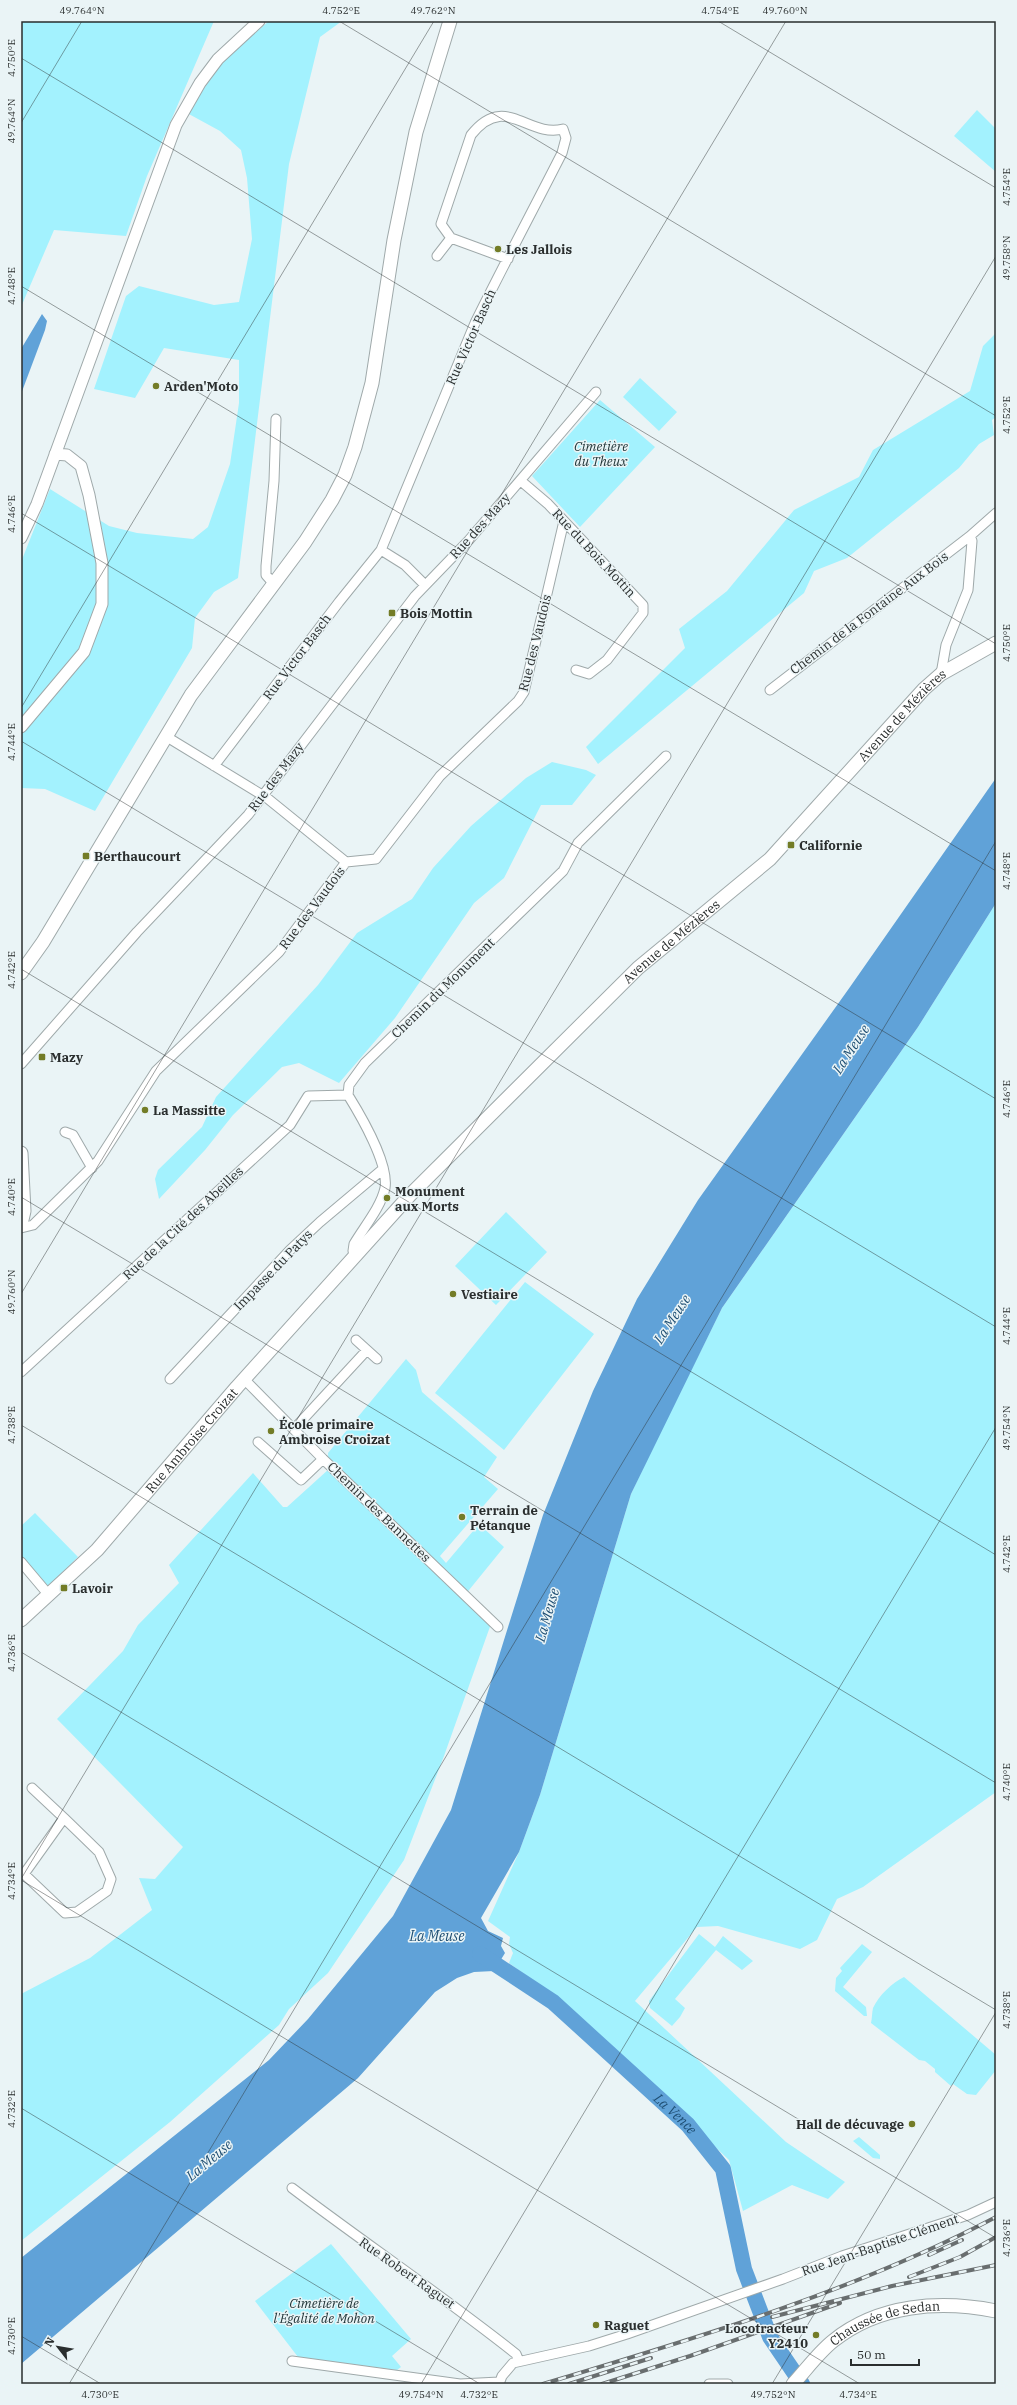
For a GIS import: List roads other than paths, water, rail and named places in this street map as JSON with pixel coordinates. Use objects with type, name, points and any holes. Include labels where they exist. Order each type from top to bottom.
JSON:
[{"type":"main road","points":[[21,973],[27,957],[167,737],[191,695],[274,584],[332,500],[355,447],[372,383],[394,240],[416,132],[450,21]]},
{"type":"main road","name":"Avenue de Mézières","points":[[356,1254],[410,1195],[638,968],[770,859],[924,690],[941,674],[996,643]]},
{"type":"main road","points":[[21,1153],[24,1211],[21,1224]]},
{"type":"main road","name":"Rue Ambroise Croizat","points":[[21,1620],[97,1550],[244,1379],[356,1254]]},
{"type":"main road","name":"Chaussée de Sedan","points":[[793,2384],[828,2345],[844,2333],[884,2315],[908,2308],[940,2304],[961,2305],[996,2311]]},
{"type":"street","points":[[21,538],[37,504],[176,124],[200,83],[218,59],[259,21]]},
{"type":"street","name":"Rue Victor Basch","points":[[214,766],[339,602],[382,550],[475,323],[562,153],[566,138],[563,129],[556,131],[546,129],[511,116],[488,118],[480,124],[471,135],[441,224],[451,238]]},
{"type":"street","points":[[437,256],[451,238],[508,259]]},
{"type":"street","name":"Rue des Mazy","points":[[21,1064],[137,932],[248,815],[405,608],[469,540],[596,392]]},
{"type":"street","points":[[274,584],[266,575],[266,566],[274,481],[276,420]]},
{"type":"street","points":[[21,727],[84,652],[102,604],[102,563],[89,495],[81,466],[67,455],[55,454]]},
{"type":"street","name":"Rue du Bois Mottin","points":[[521,481],[564,521],[643,605],[643,613],[599,667],[589,674],[576,670]]},
{"type":"street","name":"Chemin de la Fontaine Aux Bois","points":[[770,690],[970,536],[996,513]]},
{"type":"street","name":"Rue des Vaudois","points":[[21,1228],[33,1226],[92,1168],[156,1071],[279,952],[346,862],[376,859],[440,776],[518,701],[524,692],[564,521]]},
{"type":"street","name":"Chemin de la Fontaine Aux Bois","points":[[941,674],[946,645],[968,590],[972,541],[970,536]]},
{"type":"street","points":[[382,550],[405,565],[426,585]]},
{"type":"street","points":[[167,737],[263,796],[346,862]]},
{"type":"street","name":"Chemin du Monument","points":[[348,1096],[349,1085],[365,1063],[563,871],[578,843],[666,756]]},
{"type":"street","name":"Rue de la Cité des Abeilles","points":[[21,1372],[290,1125],[308,1096],[348,1096]]},
{"type":"street","points":[[348,1096],[359,1112],[383,1169],[385,1188],[380,1200],[354,1244],[353,1251],[356,1254]]},
{"type":"street","points":[[65,1132],[73,1135],[92,1168]]},
{"type":"street","name":"Impasse du Patys","points":[[170,1379],[290,1250],[320,1222],[383,1169]]},
{"type":"street","points":[[356,1340],[377,1359]]},
{"type":"street","points":[[294,1429],[367,1350]]},
{"type":"street","name":"Chemin des Bannettes","points":[[244,1379],[323,1459],[498,1627]]},
{"type":"street","points":[[258,1442],[301,1480],[323,1459]]},
{"type":"street","points":[[21,1562],[48,1594]]},
{"type":"street","points":[[32,1788],[64,1818],[99,1852],[111,1879],[107,1891],[77,1912],[65,1913],[23,1874],[64,1818]]},
{"type":"street","name":"Rue Robert Raguet","points":[[292,2188],[376,2251],[471,2318],[516,2354],[518,2361]]},
{"type":"street","name":"Rue Jean-Baptiste Clément","points":[[518,2361],[589,2346],[764,2286],[842,2256],[968,2215],[996,2202]]},
{"type":"street","points":[[292,2361],[460,2384],[499,2383],[513,2363],[518,2361]]},
{"type":"street","points":[[709,2384],[728,2384]]},
{"type":"water","points":[[42,314],[47,321],[45,330],[21,394],[21,349]]},
{"type":"water","name":"La Meuse","points":[[996,778],[996,903],[918,1027],[722,1308],[631,1494],[540,1795],[519,1852],[481,1918],[488,1931],[503,1938],[501,1946],[505,1953],[494,1971],[474,1972],[457,1978],[435,1992],[358,2078],[21,2364],[21,2258],[269,2060],[308,2019],[393,1916],[451,1810],[543,1515],[593,1391],[637,1299],[698,1200],[850,987]]},
{"type":"waterway","name":"La Vence","points":[[480,1954],[553,2002],[688,2125],[723,2169],[744,2269],[770,2337],[802,2384]]},
{"type":"railway","points":[[543,2384],[716,2331],[830,2291],[942,2244],[996,2217]]},
{"type":"railway","points":[[909,2277],[960,2257],[996,2237]]},
{"type":"railway","points":[[929,2255],[962,2240]]},
{"type":"railway","points":[[772,2317],[892,2286],[996,2265]]},
{"type":"railway","points":[[602,2384],[690,2356],[840,2303]]},
{"type":"railway","points":[[569,2384],[651,2358]]},
{"type":"place","name":"Les Jallois","points":[[498,249]]},
{"type":"place","name":"Arden'Moto","points":[[156,386]]},
{"type":"place","name":"Bois Mottin","points":[[392,613]]},
{"type":"place","name":"Californie","points":[[791,845]]},
{"type":"place","name":"Berthaucourt","points":[[86,856]]},
{"type":"place","name":"Mazy","points":[[42,1057]]},
{"type":"place","name":"La Massitte","points":[[145,1110]]},
{"type":"place","name":"Monument aux Morts","points":[[387,1198]]},
{"type":"place","name":"Vestiaire","points":[[453,1294]]},
{"type":"place","name":"École primaire Ambroise Croizat","points":[[271,1431]]},
{"type":"place","name":"Terrain de Pétanque","points":[[462,1517]]},
{"type":"place","name":"Lavoir","points":[[64,1588]]},
{"type":"place","name":"Hall de décuvage","points":[[912,2124]]},
{"type":"place","name":"Raguet","points":[[596,2325]]},
{"type":"place","name":"Locotracteur Y2410","points":[[816,2335]]},
{"type":"park label","name":"Cimetière du Theux","points":[[601,454]]},
{"type":"park label","name":"Cimetière de l'Égalité de Mohon","points":[[324,2310]]}]
